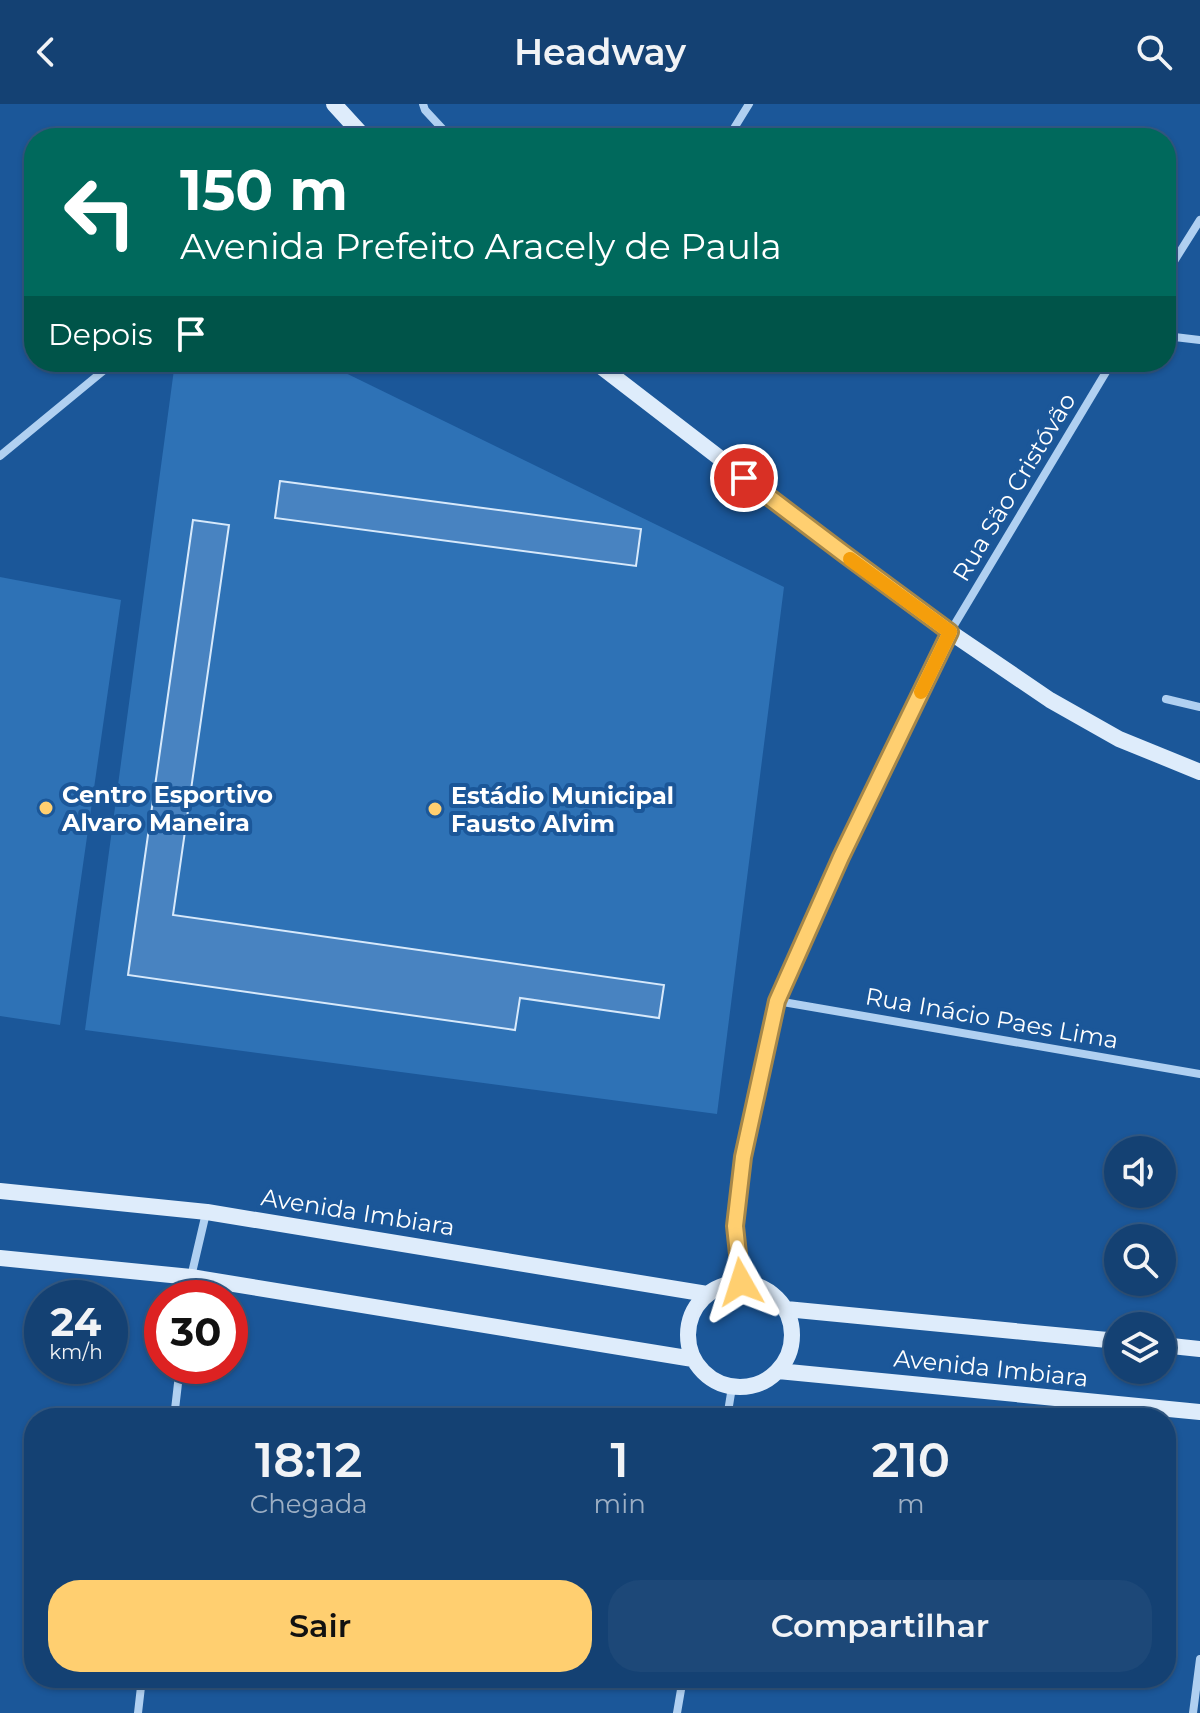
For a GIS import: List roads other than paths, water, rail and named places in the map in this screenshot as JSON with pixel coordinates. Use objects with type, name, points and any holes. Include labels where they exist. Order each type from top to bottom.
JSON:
[{"type":"main road","points":[[334,104],[356,128]]},
{"type":"main road","points":[[608,372],[843,553],[950,632],[1050,700],[1119,739],[1200,772]]},
{"type":"main road","name":"Avenida Imbiara","points":[[0,1191],[207,1212],[707,1294]]},
{"type":"main road","points":[[0,1258],[191,1277],[693,1359]]},
{"type":"main road","points":[[741,1282],[758,1286],[774,1295],[786,1309],[792,1342],[787,1358],[765,1382],[749,1387],[732,1387],[703,1373],[693,1359],[688,1343],[688,1325],[695,1308],[707,1294],[741,1282]]},
{"type":"main road","name":"Avenida Imbiara","points":[[786,1309],[1104,1340]]},
{"type":"main road","points":[[1176,1346],[1200,1349]]},
{"type":"main road","name":"Avenida Imbiara","points":[[778,1371],[1159,1408]]},
{"type":"main road","name":"Avenida Imbiara","points":[[1176,1410],[1200,1412]]},
{"type":"street","points":[[423,104],[442,128]]},
{"type":"street","points":[[734,128],[749,104]]},
{"type":"street","points":[[1176,258],[1200,220]]},
{"type":"street","points":[[1176,337],[1200,340]]},
{"type":"street","points":[[0,456],[102,372]]},
{"type":"street","name":"Rua São Cristóvão","points":[[741,1282],[735,1226],[743,1157],[777,1001],[841,857],[950,632],[1106,372]]},
{"type":"street","points":[[1166,699],[1200,707]]},
{"type":"street","name":"Rua Inácio Paes Lima","points":[[777,1001],[1200,1074]]},
{"type":"street","points":[[191,1280],[207,1212]]},
{"type":"street","points":[[175,1408],[178,1384]]},
{"type":"street","points":[[729,1408],[732,1387]]},
{"type":"street","points":[[1193,1713],[1200,1659]]},
{"type":"street","points":[[138,1713],[141,1688]]},
{"type":"street","points":[[677,1713],[681,1688]]},
{"type":"place","name":"Centro Esportivo Alvaro Maneira","points":[[46,808]]},
{"type":"place","name":"Estádio Municipal Fausto Alvim","points":[[435,809]]}]
